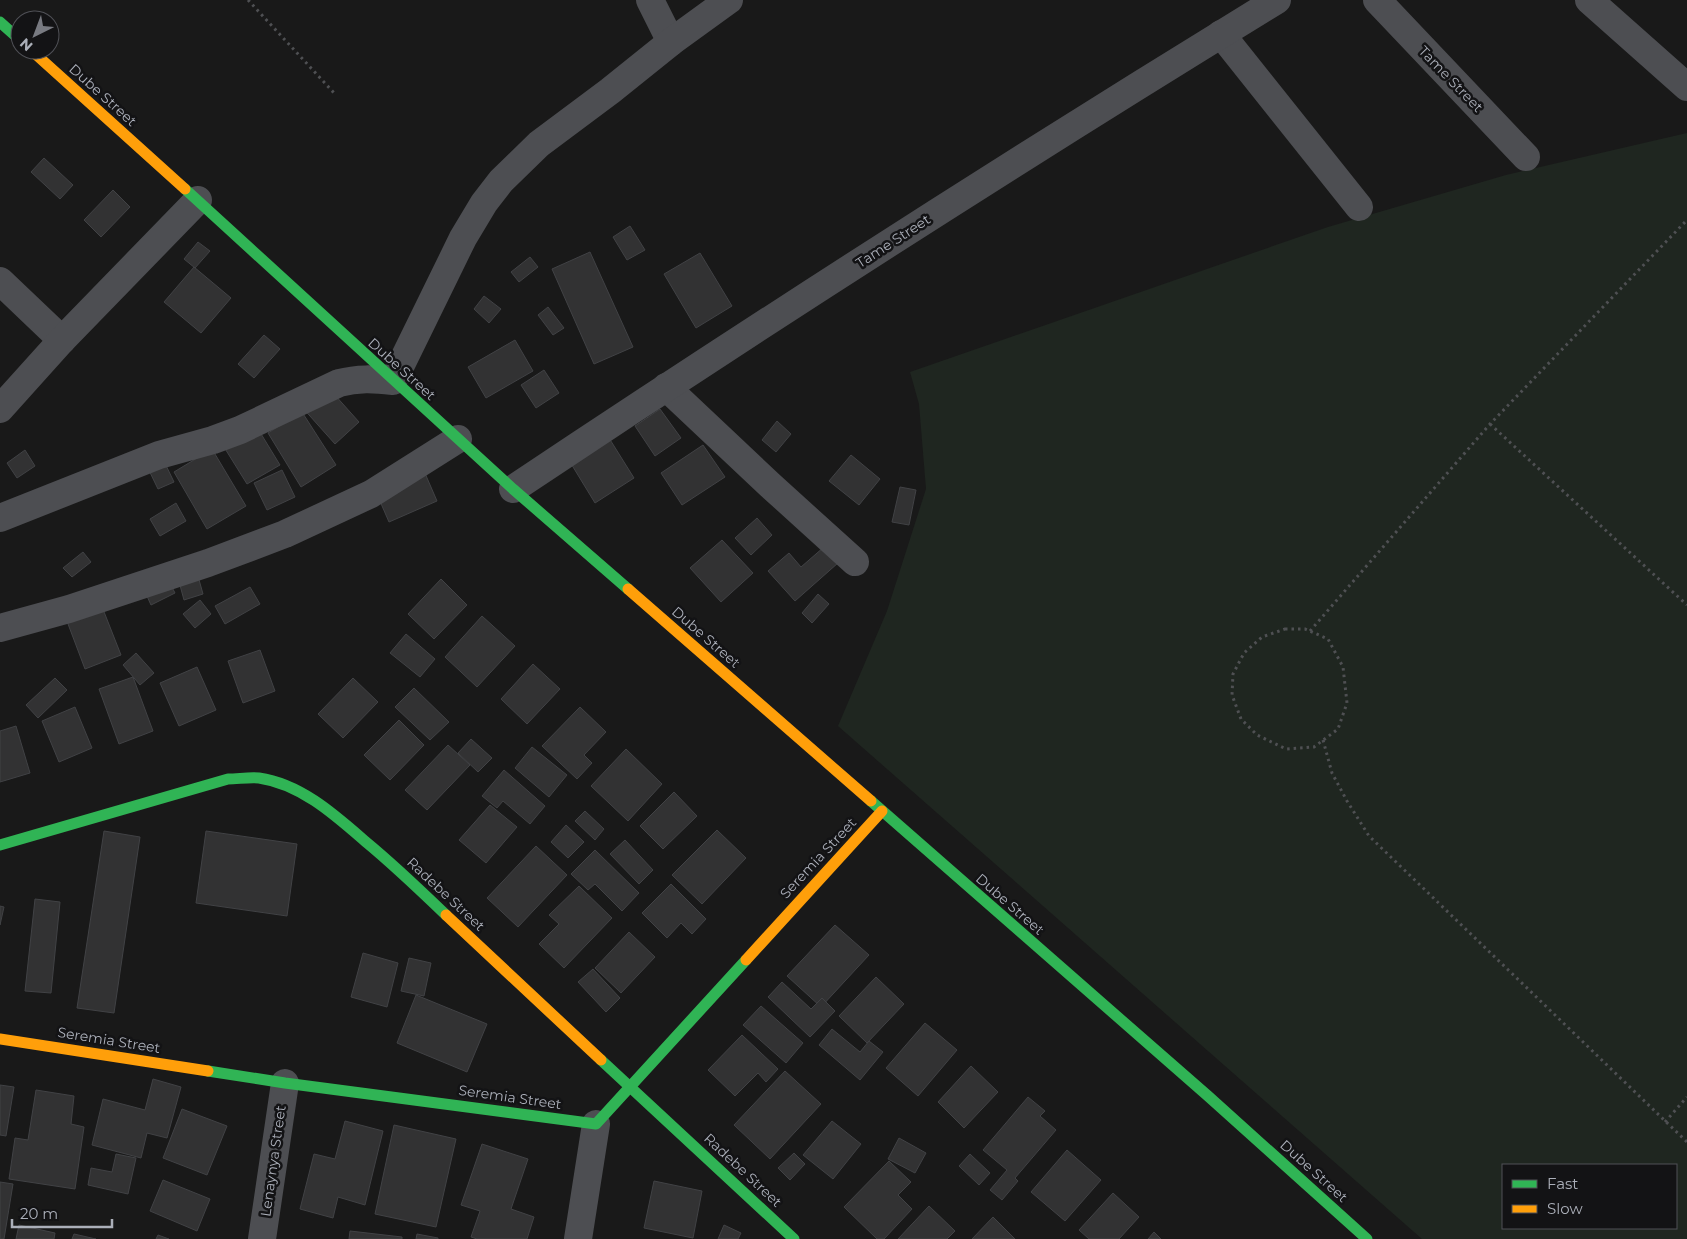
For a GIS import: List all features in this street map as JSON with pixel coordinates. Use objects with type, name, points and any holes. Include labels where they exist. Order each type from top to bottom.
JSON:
[{"type":"street","points":[[650,0],[671,42]]},
{"type":"street","points":[[0,518],[160,455],[240,430],[339,383],[371,378],[393,381],[462,238],[484,203],[501,181],[538,144],[729,0]]},
{"type":"street","name":"Tame Street","points":[[513,490],[666,387],[1038,148],[1277,0]]},
{"type":"street","name":"Tame Street","points":[[1377,0],[1526,157]]},
{"type":"street","points":[[1589,0],[1687,87]]},
{"type":"street","points":[[0,22],[10,31]]},
{"type":"street","points":[[1221,34],[1359,207]]},
{"type":"street","name":"Dube Street","points":[[42,60],[198,200],[513,490],[1208,1096],[1367,1239]]},
{"type":"street","points":[[0,409],[62,340],[198,200]]},
{"type":"street","points":[[0,281],[62,340]]},
{"type":"street","points":[[666,387],[855,562]]},
{"type":"street","points":[[0,628],[69,609],[208,563],[285,534],[371,494],[458,440]]},
{"type":"street","name":"Radebe Street","points":[[0,845],[228,779],[257,778],[276,782],[300,791],[328,810],[382,856],[794,1239]]},
{"type":"street","name":"Seremia Street","points":[[0,1038],[285,1082],[596,1124],[882,811]]},
{"type":"street","name":"Lenaynya Street","points":[[262,1239],[285,1082]]},
{"type":"street","points":[[578,1239],[596,1124]]},
{"type":"path","points":[[248,0],[335,94]]},
{"type":"path","points":[[1310,631],[1490,424],[1687,220]]},
{"type":"path","points":[[1490,424],[1687,604]]},
{"type":"path","points":[[1285,629],[1305,629],[1310,631],[1328,639],[1344,666],[1347,702],[1338,729],[1314,747],[1286,749],[1257,734],[1241,719],[1232,695],[1233,674],[1244,653],[1262,637],[1285,629]]},
{"type":"path","points":[[1323,740],[1332,773],[1346,801],[1369,836],[1687,1142]]},
{"type":"path","points":[[1665,1122],[1687,1097]]},
{"type":"shaded area","points":[[1687,133],[1687,1239],[1422,1239],[838,726],[887,611],[926,489],[919,404],[910,372],[1328,227],[1506,175]]},
{"type":"building","points":[[44,158],[73,185],[60,199],[31,172]]},
{"type":"building","points":[[113,190],[130,207],[101,237],[84,220]]},
{"type":"building","points":[[630,226],[645,250],[627,260],[613,237]]},
{"type":"building","points":[[198,242],[210,251],[195,268],[184,259]]},
{"type":"building","points":[[590,252],[633,347],[594,364],[552,269]]},
{"type":"building","points":[[700,253],[732,306],[696,328],[664,274]]},
{"type":"building","points":[[530,257],[538,267],[519,282],[511,272]]},
{"type":"building","points":[[194,267],[231,298],[201,333],[164,302]]},
{"type":"building","points":[[484,296],[501,309],[489,323],[474,309]]},
{"type":"building","points":[[548,307],[564,328],[553,335],[538,315]]},
{"type":"building","points":[[264,335],[280,349],[254,378],[238,364]]},
{"type":"building","points":[[515,340],[533,371],[486,398],[468,367]]},
{"type":"building","points":[[544,370],[559,393],[536,408],[521,385]]},
{"type":"building","points":[[325,384],[359,422],[335,444],[301,406]]},
{"type":"building","points":[[660,409],[681,438],[655,456],[635,426]]},
{"type":"building","points":[[302,412],[336,465],[301,487],[268,433]]},
{"type":"building","points":[[252,419],[280,465],[247,484],[219,439]]},
{"type":"building","points":[[777,421],[791,434],[776,452],[762,440]]},
{"type":"building","points":[[609,438],[634,478],[595,503],[570,462]]},
{"type":"building","points":[[703,445],[725,477],[682,505],[661,473]]},
{"type":"building","points":[[212,449],[246,506],[207,529],[174,472]]},
{"type":"building","points":[[25,450],[35,466],[17,478],[7,463]]},
{"type":"building","points":[[160,453],[174,482],[158,489],[144,460]]},
{"type":"building","points":[[851,455],[880,479],[859,505],[829,481]]},
{"type":"building","points":[[282,470],[295,497],[267,510],[254,483]]},
{"type":"building","points":[[424,471],[437,501],[389,522],[376,492]]},
{"type":"building","points":[[900,487],[916,490],[909,525],[892,522]]},
{"type":"building","points":[[176,503],[186,521],[160,536],[150,519]]},
{"type":"building","points":[[757,518],[772,535],[751,555],[735,538]]},
{"type":"building","points":[[722,540],[753,573],[721,602],[690,568]]},
{"type":"building","points":[[824,547],[838,563],[795,601],[768,571],[789,553],[801,567]]},
{"type":"building","points":[[83,552],[91,562],[72,577],[63,568]]},
{"type":"building","points":[[194,562],[203,594],[184,600],[175,567]]},
{"type":"building","points":[[165,574],[175,593],[151,605],[142,585]]},
{"type":"building","points":[[441,579],[467,605],[434,639],[408,614]]},
{"type":"building","points":[[250,587],[260,604],[225,624],[215,606]]},
{"type":"building","points":[[97,594],[121,655],[85,669],[62,608]]},
{"type":"building","points":[[818,594],[829,604],[812,623],[802,613]]},
{"type":"building","points":[[200,600],[211,614],[195,628],[183,614]]},
{"type":"building","points":[[482,616],[515,646],[477,687],[445,657]]},
{"type":"building","points":[[406,634],[435,659],[420,677],[390,653]]},
{"type":"building","points":[[260,650],[275,691],[243,703],[228,661]]},
{"type":"building","points":[[136,653],[154,673],[140,685],[123,665]]},
{"type":"building","points":[[533,664],[560,689],[527,724],[501,699]]},
{"type":"building","points":[[197,667],[216,710],[179,726],[160,683]]},
{"type":"building","points":[[133,677],[153,731],[119,744],[99,689]]},
{"type":"building","points":[[55,678],[67,690],[38,718],[26,705]]},
{"type":"building","points":[[353,678],[378,702],[343,738],[318,714]]},
{"type":"building","points":[[414,688],[449,722],[430,740],[395,707]]},
{"type":"building","points":[[75,707],[92,748],[59,762],[42,721]]},
{"type":"building","points":[[580,707],[606,732],[584,755],[592,763],[577,779],[542,746]]},
{"type":"building","points":[[399,720],[424,745],[390,780],[364,755]]},
{"type":"building","points":[[16,726],[30,773],[0,782],[0,731]]},
{"type":"building","points":[[471,739],[492,758],[478,772],[458,753]]},
{"type":"building","points":[[448,745],[470,765],[427,810],[405,790]]},
{"type":"building","points":[[532,747],[567,775],[549,797],[515,768]]},
{"type":"building","points":[[626,749],[662,784],[628,821],[591,786]]},
{"type":"building","points":[[504,770],[545,806],[530,824],[503,801],[497,808],[482,796]]},
{"type":"building","points":[[674,792],[697,816],[663,849],[640,826]]},
{"type":"building","points":[[490,805],[517,827],[486,863],[459,840]]},
{"type":"building","points":[[585,811],[604,829],[595,840],[575,821]]},
{"type":"building","points":[[566,825],[584,842],[568,858],[551,842]]},
{"type":"building","points":[[717,830],[746,858],[702,904],[672,875]]},
{"type":"building","points":[[104,831],[140,837],[114,1013],[77,1008]]},
{"type":"building","points":[[206,831],[297,844],[287,916],[196,903]]},
{"type":"building","points":[[625,840],[653,870],[639,884],[610,854]]},
{"type":"building","points":[[536,846],[567,875],[518,927],[487,898]]},
{"type":"building","points":[[595,850],[639,893],[622,911],[595,884],[588,890],[571,874]]},
{"type":"building","points":[[671,884],[706,919],[692,934],[681,923],[667,938],[642,913]]},
{"type":"building","points":[[579,886],[612,918],[564,968],[539,944],[559,924],[549,915]]},
{"type":"building","points":[[35,899],[60,902],[51,993],[25,991]]},
{"type":"building","points":[[0,906],[4,907],[0,925]]},
{"type":"building","points":[[835,925],[869,955],[821,1007],[787,976]]},
{"type":"building","points":[[629,932],[655,957],[621,993],[595,968]]},
{"type":"building","points":[[363,953],[398,963],[387,1007],[351,997]]},
{"type":"building","points":[[409,958],[431,963],[424,996],[401,991]]},
{"type":"building","points":[[593,969],[620,998],[606,1012],[578,982]]},
{"type":"building","points":[[876,977],[904,1004],[867,1043],[839,1016]]},
{"type":"building","points":[[782,982],[811,1009],[822,998],[835,1011],[810,1037],[768,997]]},
{"type":"building","points":[[416,995],[487,1024],[467,1072],[397,1043]]},
{"type":"building","points":[[761,1006],[803,1043],[786,1063],[743,1025]]},
{"type":"building","points":[[925,1023],[957,1050],[918,1096],[886,1068]]},
{"type":"building","points":[[832,1029],[860,1052],[869,1041],[883,1052],[860,1080],[819,1045]]},
{"type":"building","points":[[742,1035],[778,1069],[766,1082],[758,1073],[735,1096],[708,1070]]},
{"type":"building","points":[[971,1066],[998,1092],[964,1128],[938,1102]]},
{"type":"building","points":[[785,1071],[821,1104],[770,1159],[734,1125]]},
{"type":"building","points":[[153,1079],[181,1087],[167,1138],[147,1133],[141,1158],[92,1145],[103,1099],[145,1110]]},
{"type":"building","points":[[0,1085],[14,1087],[6,1136],[0,1135]]},
{"type":"building","points":[[36,1090],[74,1096],[71,1124],[84,1127],[75,1189],[9,1179],[15,1138],[28,1140]]},
{"type":"building","points":[[1028,1097],[1045,1111],[1040,1116],[1056,1130],[1015,1178],[1018,1181],[1002,1200],[990,1190],[1007,1170],[983,1150]]},
{"type":"building","points":[[182,1109],[227,1126],[207,1175],[163,1158]]},
{"type":"building","points":[[345,1121],[383,1131],[365,1205],[338,1197],[333,1218],[300,1209],[314,1154],[335,1159]]},
{"type":"building","points":[[832,1121],[861,1144],[833,1179],[803,1155]]},
{"type":"building","points":[[394,1125],[456,1139],[436,1227],[375,1214]]},
{"type":"building","points":[[899,1138],[926,1153],[915,1173],[888,1159]]},
{"type":"building","points":[[482,1144],[528,1159],[511,1209],[534,1217],[527,1239],[477,1239],[471,1237],[480,1211],[461,1205]]},
{"type":"building","points":[[1067,1150],[1101,1180],[1065,1221],[1031,1192]]},
{"type":"building","points":[[794,1153],[805,1164],[790,1180],[778,1168]]},
{"type":"building","points":[[116,1154],[136,1158],[128,1194],[88,1185],[91,1168],[112,1172]]},
{"type":"building","points":[[970,1154],[990,1173],[979,1185],[959,1166]]},
{"type":"building","points":[[889,1161],[911,1182],[898,1195],[912,1209],[884,1239],[877,1239],[844,1207]]},
{"type":"building","points":[[163,1180],[210,1199],[197,1231],[150,1211]]},
{"type":"building","points":[[654,1181],[702,1191],[693,1238],[644,1228]]},
{"type":"building","points":[[0,1182],[13,1184],[4,1239],[0,1239]]},
{"type":"building","points":[[1113,1193],[1139,1217],[1119,1239],[1089,1239],[1079,1230]]},
{"type":"building","points":[[929,1206],[955,1231],[947,1239],[898,1239]]},
{"type":"building","points":[[993,1217],[1015,1239],[972,1239]]},
{"type":"building","points":[[19,1225],[55,1233],[54,1239],[16,1239]]},
{"type":"building","points":[[724,1225],[741,1233],[738,1239],[718,1239]]},
{"type":"building","points":[[350,1231],[402,1237],[402,1239],[349,1239]]},
{"type":"building","points":[[1154,1232],[1161,1239],[1148,1239]]},
{"type":"building","points":[[74,1234],[96,1239],[72,1239]]},
{"type":"building","points":[[417,1234],[438,1238],[438,1239],[416,1239]]},
{"type":"building","points":[[158,1235],[169,1239],[156,1239]]},
{"type":"traffic: fast","points":[[0,22],[10,31]]},
{"type":"traffic: fast","points":[[185,189],[513,489],[628,589]]},
{"type":"traffic: fast","points":[[0,845],[228,779],[259,778],[289,787],[330,811],[387,860],[446,915]]},
{"type":"traffic: fast","points":[[871,801],[1208,1096],[1367,1239]]},
{"type":"traffic: fast","points":[[208,1071],[596,1124],[746,960]]},
{"type":"traffic: fast","points":[[601,1060],[794,1239]]},
{"type":"traffic: slow","points":[[42,60],[185,189]]},
{"type":"traffic: slow","points":[[628,589],[871,801]]},
{"type":"traffic: slow","points":[[746,960],[882,811]]},
{"type":"traffic: slow","points":[[446,915],[601,1060]]},
{"type":"traffic: slow","points":[[0,1039],[208,1071]]}]
